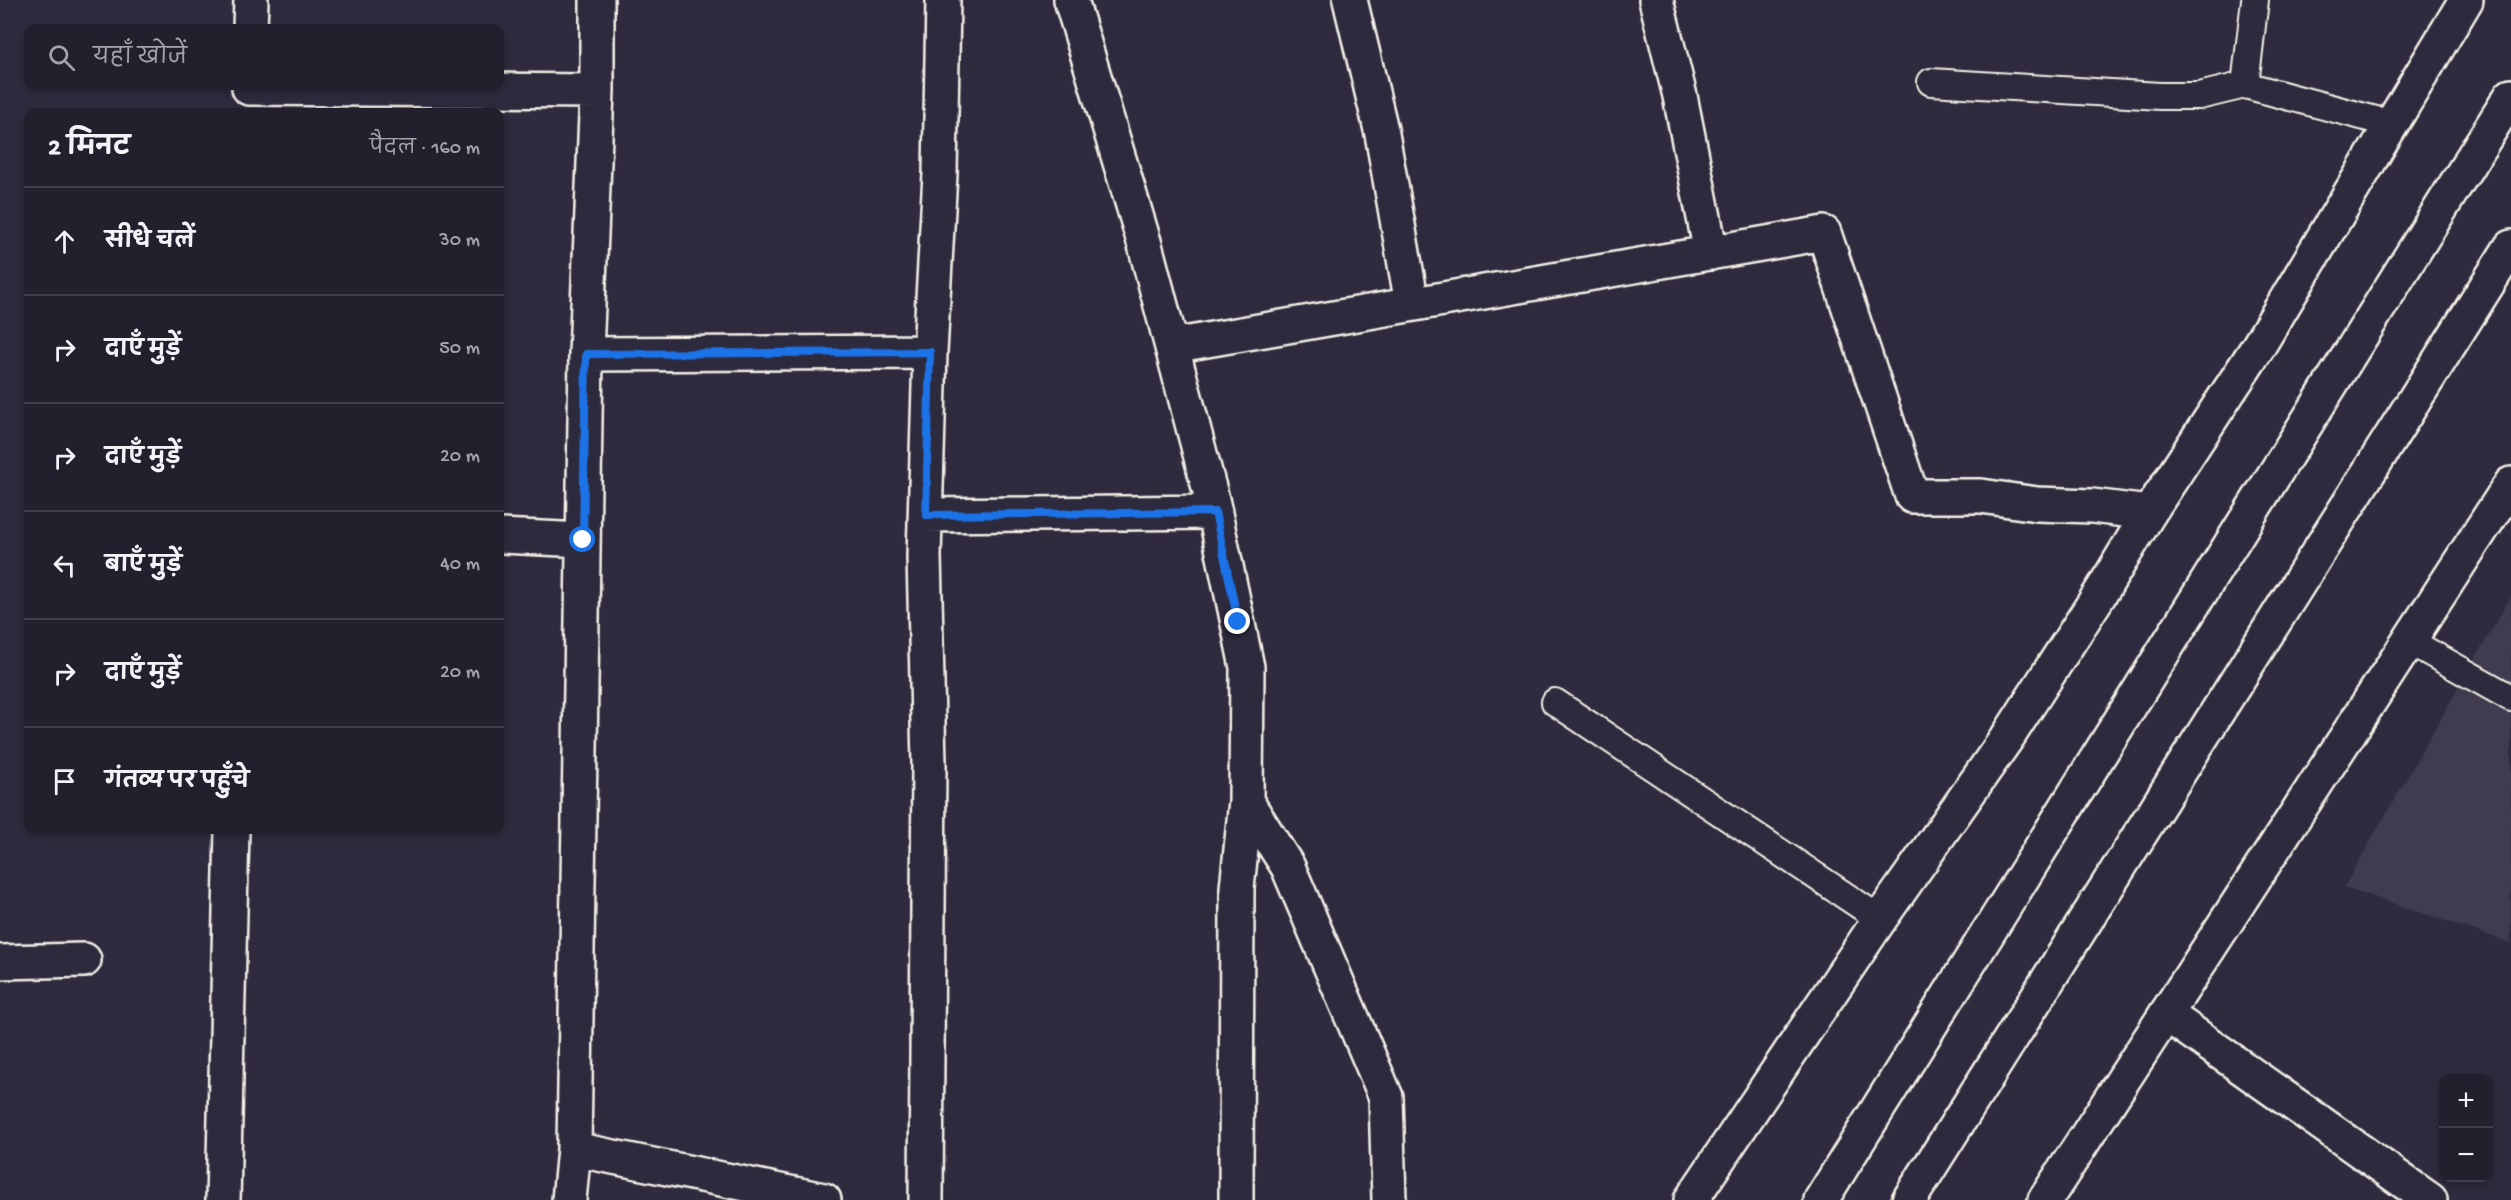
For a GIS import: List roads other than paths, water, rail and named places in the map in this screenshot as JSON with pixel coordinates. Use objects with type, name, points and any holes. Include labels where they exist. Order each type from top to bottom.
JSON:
[{"type":"main road","points":[[250,0],[250,24]]},
{"type":"main road","points":[[569,1200],[574,1149],[586,354],[597,91],[597,0]]},
{"type":"main road","points":[[926,1200],[929,763],[926,515],[930,352],[940,174],[943,0]]},
{"type":"main road","points":[[1071,0],[1145,244],[1172,346],[1215,512],[1247,667],[1246,801],[1237,888],[1236,1200]]},
{"type":"main road","points":[[1350,0],[1382,134],[1412,304]]},
{"type":"main road","points":[[1656,0],[1680,96],[1711,253]]},
{"type":"main road","points":[[1691,1200],[1880,919],[2009,735],[2149,513],[2258,347],[2466,0]]},
{"type":"main road","points":[[248,95],[597,91]]},
{"type":"main road","points":[[1821,1200],[2511,96]]},
{"type":"main road","points":[[1172,346],[1824,233],[1912,496],[1981,496],[2037,504],[2149,513]]},
{"type":"main road","points":[[1909,1200],[2511,247]]},
{"type":"main road","points":[[586,354],[930,352]]},
{"type":"main road","points":[[2045,1200],[2511,484]]},
{"type":"main road","points":[[926,515],[1215,512]]},
{"type":"main road","points":[[504,536],[583,540]]},
{"type":"main road","points":[[1246,801],[1288,867],[1386,1097],[1389,1200]]},
{"type":"main road","points":[[224,1200],[232,834]]},
{"type":"main road","points":[[0,962],[84,960]]},
{"type":"main road","points":[[2166,1014],[2430,1200]]},
{"type":"main road","points":[[574,1149],[824,1200]]},
{"type":"lane","points":[[2245,85],[2255,0]]},
{"type":"lane","points":[[1931,82],[2160,96],[2199,96],[2245,85],[2391,124]]},
{"type":"lane","points":[[2409,641],[2511,698]]},
{"type":"lane","points":[[1555,702],[1880,919]]}]
